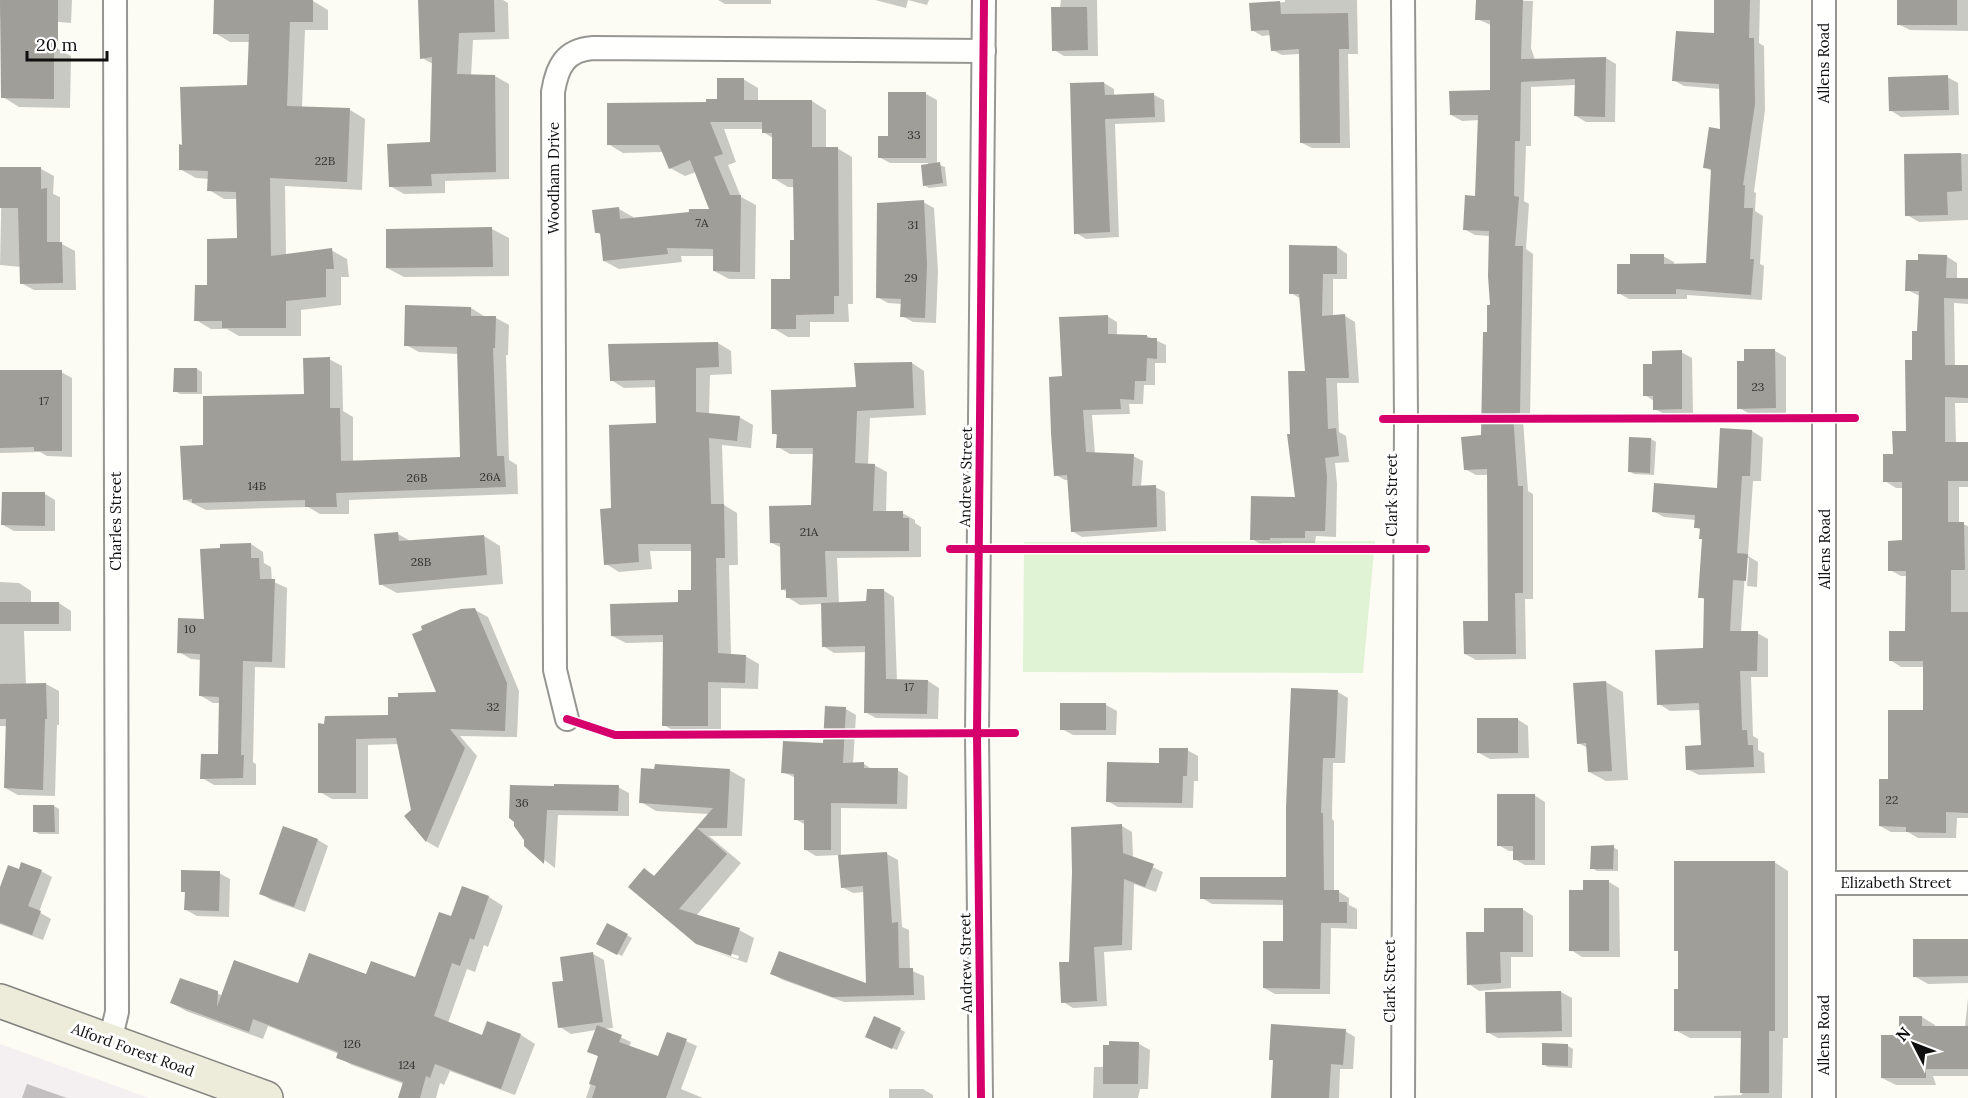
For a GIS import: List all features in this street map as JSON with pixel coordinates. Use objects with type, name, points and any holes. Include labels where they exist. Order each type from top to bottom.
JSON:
[{"type":"main road","name":"Alford Forest Road","points":[[0,1001],[266,1098]]},
{"type":"street","name":"Charles Street","points":[[110,1041],[117,1018],[115,0]]},
{"type":"street","name":"Andrew Street","points":[[981,1098],[977,734],[984,0]]},
{"type":"street","name":"Clark Street","points":[[1403,0],[1406,419],[1403,1098]]},
{"type":"street","name":"Allens Road","points":[[1824,0],[1824,1098]]},
{"type":"street","name":"Woodham Drive","points":[[567,719],[555,670],[553,92],[555,77],[562,63],[571,54],[581,49],[593,48],[984,51]]},
{"type":"street","name":"Elizabeth Street","points":[[1824,883],[1968,883]]},
{"type":"shaded area","points":[[0,1044],[149,1098],[0,1098]]},
{"type":"green space","points":[[1375,541],[1363,673],[1023,672],[1024,542]]},
{"type":"building","points":[[0,0],[58,0],[58,51],[54,51],[54,99],[1,98]]},
{"type":"building","points":[[214,0],[313,0],[313,22],[290,22],[287,106],[350,108],[347,182],[270,178],[271,256],[332,248],[334,269],[326,269],[326,297],[286,301],[286,328],[222,328],[222,321],[194,321],[195,285],[207,285],[207,239],[237,238],[236,192],[207,191],[208,171],[179,170],[179,144],[182,145],[180,87],[247,85],[249,34],[213,34]]},
{"type":"building","points":[[418,0],[494,0],[495,32],[459,33],[457,74],[495,75],[496,172],[431,174],[432,186],[389,187],[387,144],[430,142],[432,57],[420,59]]},
{"type":"building","points":[[1476,0],[1523,0],[1521,59],[1606,57],[1605,117],[1574,116],[1575,79],[1521,82],[1520,141],[1515,141],[1514,196],[1519,197],[1515,246],[1523,246],[1520,413],[1513,414],[1518,486],[1523,486],[1523,593],[1515,593],[1516,654],[1464,654],[1463,621],[1488,621],[1487,469],[1464,470],[1461,437],[1481,435],[1483,332],[1487,332],[1487,305],[1490,305],[1489,231],[1463,230],[1465,195],[1475,196],[1478,115],[1450,115],[1449,91],[1490,90],[1490,20],[1475,20]]},
{"type":"building","points":[[1714,0],[1750,0],[1749,38],[1754,38],[1755,104],[1743,185],[1745,185],[1744,208],[1753,208],[1750,259],[1754,259],[1751,295],[1676,289],[1676,294],[1617,294],[1617,264],[1630,264],[1630,254],[1664,254],[1664,264],[1706,263],[1711,169],[1703,168],[1709,127],[1720,129],[1719,84],[1672,81],[1676,31],[1714,33]]},
{"type":"building","points":[[1897,0],[1957,0],[1957,25],[1897,25]]},
{"type":"building","points":[[1280,1],[1281,14],[1348,13],[1349,49],[1339,49],[1340,143],[1300,143],[1299,49],[1271,51],[1269,30],[1251,31],[1249,3]]},
{"type":"building","points":[[1051,7],[1087,7],[1088,50],[1052,51]]},
{"type":"building","points":[[1948,75],[1949,110],[1889,111],[1888,77]]},
{"type":"building","points":[[717,78],[744,78],[744,100],[812,100],[812,147],[838,147],[839,296],[834,296],[834,314],[796,315],[796,329],[771,329],[771,279],[790,279],[790,240],[794,240],[793,179],[772,179],[772,133],[762,133],[762,122],[710,122],[723,154],[714,157],[730,195],[741,195],[740,272],[713,271],[713,249],[667,248],[668,254],[603,261],[600,233],[595,233],[592,210],[619,207],[620,219],[689,212],[689,209],[709,209],[690,160],[669,169],[659,145],[607,145],[607,103],[706,102],[706,99],[717,99]]},
{"type":"building","points":[[1104,82],[1105,95],[1154,93],[1155,117],[1105,119],[1110,232],[1074,234],[1070,83]]},
{"type":"building","points":[[888,92],[926,92],[926,158],[878,158],[878,136],[888,136]]},
{"type":"building","points":[[1961,153],[1962,191],[1947,192],[1948,215],[1905,216],[1904,154]]},
{"type":"building","points":[[940,162],[943,183],[923,186],[921,165]]},
{"type":"building","points":[[0,167],[41,167],[41,189],[47,188],[47,242],[62,242],[63,283],[20,284],[18,208],[0,208]]},
{"type":"building","points":[[924,200],[927,264],[925,318],[900,317],[901,299],[876,298],[877,203]]},
{"type":"building","points":[[492,227],[493,267],[386,268],[386,229]]},
{"type":"building","points":[[1289,245],[1337,246],[1337,274],[1323,274],[1322,316],[1345,314],[1349,378],[1326,378],[1328,429],[1336,428],[1339,456],[1325,458],[1327,477],[1325,531],[1305,531],[1305,538],[1250,540],[1251,496],[1295,497],[1287,434],[1290,434],[1288,371],[1305,371],[1299,294],[1289,294]]},
{"type":"building","points":[[1918,254],[1947,255],[1946,278],[1968,278],[1968,299],[1944,298],[1945,365],[1968,365],[1968,398],[1945,397],[1945,442],[1968,442],[1968,481],[1948,481],[1948,522],[1964,522],[1965,570],[1951,570],[1951,612],[1968,612],[1968,813],[1946,812],[1946,833],[1906,832],[1906,827],[1879,826],[1879,779],[1888,779],[1888,710],[1923,710],[1923,661],[1889,661],[1889,631],[1905,631],[1906,571],[1888,571],[1888,541],[1902,540],[1902,482],[1883,482],[1883,454],[1893,454],[1892,431],[1906,431],[1905,360],[1912,360],[1912,331],[1917,331],[1919,291],[1905,291],[1906,260],[1918,260]]},
{"type":"building","points":[[405,305],[471,307],[471,316],[496,316],[495,348],[493,348],[497,456],[504,456],[506,487],[336,493],[337,507],[305,507],[305,500],[192,503],[192,499],[183,500],[180,446],[203,445],[203,396],[304,394],[303,358],[330,357],[330,408],[340,408],[341,461],[460,457],[457,347],[404,346]]},
{"type":"building","points":[[1108,315],[1108,334],[1147,335],[1147,338],[1157,338],[1157,359],[1147,358],[1146,381],[1135,381],[1134,400],[1120,399],[1121,409],[1083,410],[1086,452],[1134,454],[1132,486],[1156,485],[1157,527],[1071,532],[1067,475],[1054,476],[1051,433],[1049,377],[1062,376],[1059,317]]},
{"type":"building","points":[[718,342],[719,367],[696,368],[696,412],[740,416],[737,441],[709,438],[711,504],[724,504],[725,558],[716,558],[718,653],[746,655],[745,683],[708,682],[708,726],[662,726],[663,635],[611,636],[610,604],[678,602],[678,590],[691,590],[691,544],[638,544],[639,562],[604,565],[600,509],[611,508],[609,425],[656,423],[655,380],[610,381],[608,344]]},
{"type":"building","points":[[1744,349],[1775,349],[1776,408],[1737,409],[1737,361],[1744,361]]},
{"type":"building","points":[[1682,350],[1682,409],[1653,410],[1653,396],[1643,396],[1643,364],[1652,364],[1652,351]]},
{"type":"building","points":[[912,362],[914,408],[857,411],[855,463],[875,464],[873,511],[903,511],[903,518],[909,518],[909,551],[825,551],[827,597],[786,598],[786,589],[781,590],[780,543],[770,543],[769,506],[811,505],[813,448],[776,448],[777,434],[772,434],[771,390],[856,387],[854,363]]},
{"type":"building","points":[[174,368],[197,368],[197,392],[173,392]]},
{"type":"building","points":[[0,370],[62,370],[62,451],[34,451],[34,447],[0,448]]},
{"type":"building","points":[[1720,428],[1752,430],[1750,476],[1742,476],[1737,553],[1748,554],[1746,581],[1733,580],[1730,631],[1758,631],[1757,671],[1740,671],[1742,730],[1747,730],[1748,745],[1753,745],[1754,767],[1686,770],[1685,746],[1701,745],[1699,703],[1657,705],[1655,650],[1703,648],[1704,598],[1698,598],[1702,539],[1699,539],[1700,528],[1694,528],[1695,515],[1652,512],[1654,483],[1717,488]]},
{"type":"building","points":[[1629,437],[1651,438],[1650,473],[1628,472]]},
{"type":"building","points":[[2,492],[45,492],[45,526],[1,525]]},
{"type":"building","points":[[398,532],[399,541],[484,535],[487,575],[379,585],[374,534]]},
{"type":"building","points":[[251,543],[251,558],[259,558],[260,579],[275,579],[272,662],[243,661],[241,755],[244,755],[243,778],[200,779],[201,754],[218,754],[219,697],[199,696],[200,654],[177,653],[178,618],[204,619],[200,549],[220,548],[220,544]]},
{"type":"building","points":[[867,589],[884,589],[886,679],[928,680],[927,714],[864,713],[865,646],[822,647],[821,603],[866,601]]},
{"type":"building","points":[[0,602],[59,602],[59,624],[0,624]]},
{"type":"building","points":[[475,608],[507,683],[505,731],[450,729],[465,748],[426,842],[404,816],[411,810],[396,738],[356,739],[356,793],[318,793],[318,723],[324,724],[325,716],[388,715],[388,697],[398,697],[398,693],[436,692],[412,634],[422,630],[421,626],[461,609]]},
{"type":"building","points":[[1606,681],[1612,771],[1588,772],[1586,743],[1577,744],[1573,683]]},
{"type":"building","points":[[46,683],[47,719],[45,719],[43,790],[4,788],[6,719],[0,719],[0,684]]},
{"type":"building","points":[[1291,688],[1338,690],[1335,758],[1323,758],[1321,813],[1323,813],[1324,890],[1339,890],[1339,902],[1347,902],[1347,923],[1321,923],[1320,989],[1263,988],[1263,941],[1283,941],[1283,900],[1200,899],[1200,877],[1286,877],[1286,807]]},
{"type":"building","points":[[1060,703],[1106,703],[1106,730],[1060,730]]},
{"type":"building","points":[[825,706],[846,707],[843,763],[864,762],[864,768],[898,768],[897,804],[831,803],[831,850],[804,850],[804,820],[794,820],[794,774],[781,773],[783,741],[823,743]]},
{"type":"building","points":[[1477,718],[1518,718],[1518,753],[1477,753]]},
{"type":"building","points":[[1159,748],[1188,748],[1187,776],[1183,776],[1182,803],[1106,802],[1107,762],[1159,763]]},
{"type":"building","points":[[655,764],[730,769],[727,828],[697,828],[727,854],[679,909],[740,928],[731,956],[696,944],[628,887],[644,868],[654,876],[713,808],[639,803],[641,768],[654,769]]},
{"type":"building","points":[[554,784],[619,785],[618,811],[547,810],[544,864],[524,846],[524,840],[514,826],[514,822],[509,818],[510,785],[554,786]]},
{"type":"building","points":[[1497,794],[1535,794],[1535,860],[1513,860],[1513,846],[1497,846]]},
{"type":"building","points":[[33,805],[54,805],[55,832],[33,832]]},
{"type":"building","points":[[1122,824],[1123,853],[1154,864],[1145,887],[1124,879],[1122,945],[1094,947],[1097,1001],[1061,1003],[1059,962],[1069,962],[1071,827]]},
{"type":"building","points":[[283,826],[318,839],[294,907],[259,894]]},
{"type":"building","points":[[1614,845],[1613,869],[1590,869],[1591,846]]},
{"type":"building","points":[[887,852],[892,923],[898,922],[899,968],[913,968],[914,995],[832,997],[770,974],[779,951],[866,983],[863,886],[841,888],[838,855]]},
{"type":"building","points":[[1674,861],[1775,861],[1775,1031],[1769,1031],[1769,1093],[1740,1093],[1741,1031],[1674,1031],[1674,989],[1678,989],[1678,951],[1674,951]]},
{"type":"building","points":[[21,862],[42,870],[28,906],[41,911],[32,935],[0,923],[0,887],[8,865],[19,869]]},
{"type":"building","points":[[181,870],[220,871],[219,911],[184,910],[185,892],[181,892]]},
{"type":"building","points":[[1583,880],[1609,880],[1609,951],[1569,951],[1569,890],[1583,890]]},
{"type":"building","points":[[462,886],[489,896],[474,940],[470,938],[460,966],[452,963],[434,1016],[482,1035],[487,1021],[521,1034],[501,1089],[435,1064],[430,1078],[426,1076],[420,1098],[398,1098],[403,1082],[336,1058],[338,1052],[253,1019],[249,1032],[170,1003],[180,978],[218,991],[217,1007],[234,960],[298,983],[309,953],[366,974],[371,961],[415,977],[439,912],[451,916]]},
{"type":"building","points":[[1484,908],[1523,908],[1523,952],[1500,952],[1501,983],[1467,985],[1466,932],[1484,932]]},
{"type":"building","points":[[607,923],[628,934],[617,955],[596,944]]},
{"type":"building","points":[[1913,939],[1968,939],[1968,976],[1913,977]]},
{"type":"building","points":[[593,952],[603,1022],[558,1028],[552,982],[563,981],[560,957]]},
{"type":"building","points":[[1561,991],[1562,1031],[1486,1033],[1485,992]]},
{"type":"building","points":[[874,1016],[901,1028],[892,1049],[865,1037]]},
{"type":"building","points":[[1899,1016],[1922,1016],[1922,1026],[1968,1026],[1968,1069],[1926,1069],[1926,1078],[1881,1078],[1881,1035],[1899,1035]]},
{"type":"building","points":[[1271,1024],[1346,1029],[1343,1065],[1331,1064],[1329,1098],[1271,1098],[1273,1060],[1269,1060]]},
{"type":"building","points":[[597,1025],[622,1035],[619,1042],[658,1056],[667,1032],[687,1039],[666,1098],[592,1098],[596,1086],[589,1084],[598,1056],[587,1052]]},
{"type":"building","points":[[1109,1041],[1139,1042],[1138,1084],[1103,1084],[1103,1045],[1109,1045]]},
{"type":"building","points":[[1542,1043],[1568,1044],[1568,1066],[1542,1065]]},
{"type":"cycle path","points":[[981,1098],[977,734],[984,0]]},
{"type":"cycle path","points":[[1383,419],[1855,418]]},
{"type":"cycle path","points":[[950,549],[1426,549]]},
{"type":"cycle path","points":[[567,719],[615,735],[1015,733]]}]
